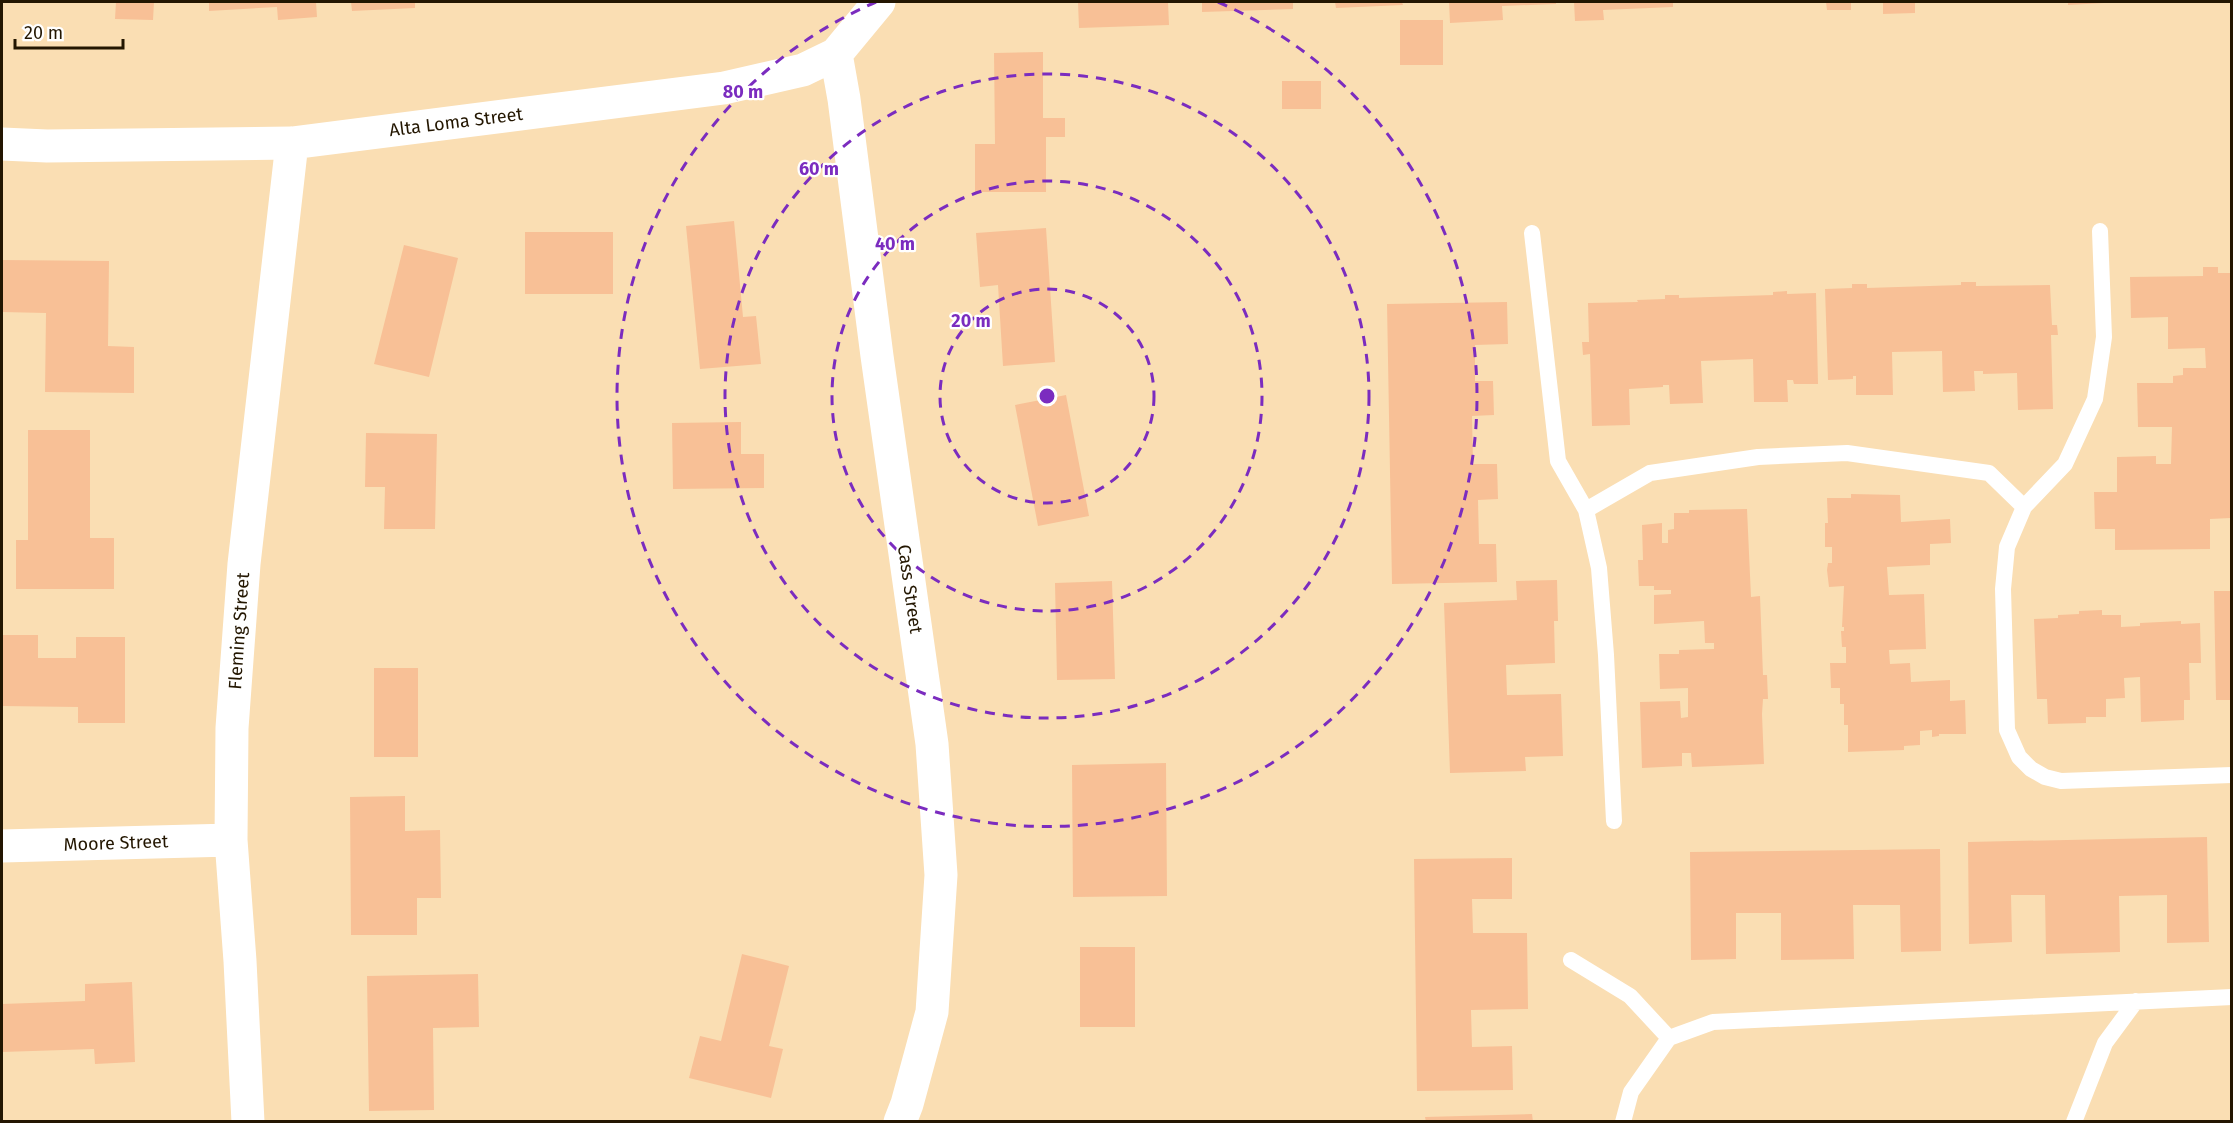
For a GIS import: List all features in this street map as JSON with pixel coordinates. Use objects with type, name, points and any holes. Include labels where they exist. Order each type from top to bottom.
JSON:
[{"type":"street","name":"Alta Loma Street","points":[[2,144],[47,146],[292,143],[724,88],[803,70],[836,54],[879,2]]},
{"type":"street","name":"Cass Street","points":[[836,54],[932,744],[941,875],[932,1012],[900,1122]]},
{"type":"street","name":"Fleming Street","points":[[248,1122],[231,840],[232,728],[244,564],[292,143]]},
{"type":"street","name":"Moore Street","points":[[2,846],[231,840]]},
{"type":"lane","points":[[2100,231],[2104,337],[2095,399],[2065,464],[2024,507],[2007,547],[2003,589],[2007,730],[2019,757],[2031,769],[2045,777],[2061,781],[2232,775]]},
{"type":"lane","points":[[1532,233],[1558,461],[1586,510],[1599,568],[1606,655],[1614,821]]},
{"type":"lane","points":[[1586,510],[1650,473],[1758,457],[1847,453],[1989,473],[2024,507]]},
{"type":"lane","points":[[1571,960],[1630,996],[1669,1038]]},
{"type":"lane","points":[[1623,1122],[1631,1092],[1669,1038],[1713,1022],[2232,997]]},
{"type":"lane","points":[[2074,1122],[2105,1043],[2136,1002]]},
{"type":"building","points":[[116,2],[154,2],[153,20],[115,19]]},
{"type":"building","points":[[209,2],[316,2],[317,17],[278,20],[277,7],[209,11]]},
{"type":"building","points":[[351,2],[415,2],[415,8],[352,11]]},
{"type":"building","points":[[1078,2],[1168,2],[1169,25],[1079,28]]},
{"type":"building","points":[[1202,2],[1293,2],[1293,9],[1202,12]]},
{"type":"building","points":[[1335,2],[1402,2],[1403,5],[1336,8]]},
{"type":"building","points":[[1449,2],[1556,2],[1556,4],[1502,6],[1503,20],[1450,23]]},
{"type":"building","points":[[1574,2],[1673,2],[1673,7],[1603,10],[1604,20],[1575,21]]},
{"type":"building","points":[[1826,2],[1851,2],[1851,10],[1827,10]]},
{"type":"building","points":[[1883,2],[1915,2],[1915,13],[1883,14]]},
{"type":"building","points":[[2068,2],[2104,2],[2104,3],[2068,5]]},
{"type":"building","points":[[1400,20],[1443,20],[1443,65],[1400,65]]},
{"type":"building","points":[[1043,52],[1043,118],[1065,118],[1065,137],[1046,137],[1046,192],[975,192],[975,144],[995,144],[994,53]]},
{"type":"building","points":[[1282,81],[1321,81],[1321,109],[1282,109]]},
{"type":"building","points":[[734,221],[743,317],[756,316],[761,364],[700,369],[686,226]]},
{"type":"building","points":[[1046,228],[1055,362],[1003,366],[998,285],[980,287],[976,233]]},
{"type":"building","points":[[525,232],[613,232],[613,294],[525,294]]},
{"type":"building","points":[[404,245],[458,258],[429,377],[374,364]]},
{"type":"building","points":[[2,260],[109,261],[108,346],[134,347],[134,393],[45,392],[46,313],[2,312]]},
{"type":"building","points":[[2203,267],[2218,267],[2218,273],[2230,273],[2232,276],[2231,518],[2210,519],[2210,549],[2115,550],[2115,529],[2095,529],[2094,492],[2117,492],[2117,457],[2156,456],[2156,464],[2171,464],[2172,427],[2138,427],[2137,383],[2173,383],[2173,376],[2183,375],[2183,368],[2206,368],[2205,348],[2168,349],[2168,317],[2131,318],[2130,277],[2203,276]]},
{"type":"building","points":[[1961,282],[1976,282],[1976,286],[2050,285],[2052,325],[2057,325],[2058,335],[2051,335],[2053,409],[2018,410],[2017,373],[1983,374],[1983,371],[1974,371],[1975,391],[1943,392],[1942,351],[1892,352],[1893,395],[1856,395],[1856,376],[1853,376],[1853,379],[1828,380],[1825,289],[1852,288],[1852,284],[1867,284],[1867,288],[1961,285]]},
{"type":"building","points":[[1787,291],[1787,294],[1816,293],[1818,384],[1794,384],[1793,380],[1787,380],[1788,402],[1754,402],[1753,359],[1701,361],[1703,403],[1670,404],[1669,385],[1629,389],[1630,425],[1592,426],[1590,354],[1583,355],[1582,342],[1589,342],[1588,303],[1638,302],[1637,300],[1665,299],[1665,295],[1679,295],[1679,298],[1773,295],[1773,292]]},
{"type":"building","points":[[1507,302],[1508,344],[1475,345],[1475,381],[1493,381],[1494,415],[1472,416],[1473,464],[1497,464],[1498,499],[1478,500],[1479,544],[1496,544],[1497,582],[1392,584],[1387,304]]},
{"type":"building","points":[[1066,395],[1089,516],[1038,526],[1015,405]]},
{"type":"building","points":[[741,422],[741,454],[764,454],[764,488],[673,489],[672,423]]},
{"type":"building","points":[[28,430],[90,430],[90,538],[114,538],[114,589],[16,589],[16,540],[28,540]]},
{"type":"building","points":[[366,433],[437,434],[435,529],[384,529],[385,487],[365,487]]},
{"type":"building","points":[[1851,494],[1900,495],[1901,522],[1950,519],[1951,543],[1930,544],[1930,565],[1887,567],[1889,595],[1924,594],[1926,649],[1889,650],[1890,664],[1910,663],[1911,682],[1950,680],[1950,701],[1965,700],[1966,734],[1939,734],[1939,736],[1932,737],[1932,730],[1920,731],[1920,745],[1904,746],[1904,750],[1848,752],[1848,725],[1844,725],[1844,704],[1840,704],[1840,688],[1831,688],[1830,663],[1846,663],[1846,647],[1842,647],[1841,631],[1844,631],[1842,627],[1844,586],[1829,587],[1827,570],[1828,563],[1832,563],[1832,547],[1825,547],[1825,523],[1828,523],[1827,498],[1851,498]]},
{"type":"building","points":[[1747,509],[1751,597],[1760,596],[1763,675],[1767,675],[1768,699],[1763,699],[1762,714],[1764,764],[1692,767],[1691,753],[1682,753],[1682,766],[1642,768],[1640,702],[1680,701],[1681,718],[1688,717],[1688,688],[1660,689],[1659,654],[1679,654],[1679,650],[1714,649],[1714,643],[1705,643],[1704,621],[1654,624],[1654,595],[1671,594],[1671,590],[1654,590],[1654,586],[1639,586],[1638,560],[1643,560],[1642,525],[1662,523],[1662,543],[1668,543],[1668,530],[1674,529],[1674,513],[1689,513],[1689,510]]},
{"type":"building","points":[[1557,580],[1558,621],[1554,621],[1555,663],[1506,665],[1507,695],[1561,694],[1563,756],[1525,757],[1526,771],[1450,773],[1444,603],[1517,600],[1516,581]]},
{"type":"building","points":[[1112,581],[1115,679],[1057,680],[1055,583]]},
{"type":"building","points":[[2214,591],[2232,591],[2232,700],[2216,700]]},
{"type":"building","points":[[2102,610],[2102,615],[2121,615],[2121,627],[2140,626],[2140,623],[2181,621],[2181,624],[2200,623],[2201,663],[2189,663],[2190,700],[2184,700],[2184,720],[2141,722],[2140,677],[2124,678],[2125,698],[2106,699],[2106,717],[2086,717],[2086,723],[2048,724],[2047,699],[2037,699],[2034,619],[2058,618],[2058,615],[2079,614],[2079,611]]},
{"type":"building","points":[[2,635],[38,635],[38,658],[76,658],[76,637],[125,637],[125,723],[78,723],[78,707],[2,706]]},
{"type":"building","points":[[374,668],[418,668],[418,757],[374,757]]},
{"type":"building","points":[[1166,763],[1167,896],[1073,897],[1072,765]]},
{"type":"building","points":[[405,796],[405,831],[440,830],[441,898],[417,898],[417,935],[351,935],[350,797]]},
{"type":"building","points":[[2207,837],[2209,942],[2167,943],[2167,895],[2119,896],[2120,952],[2046,954],[2045,895],[2011,895],[2012,942],[1969,944],[1968,842]]},
{"type":"building","points":[[1940,849],[1941,951],[1901,952],[1900,905],[1853,905],[1854,959],[1781,960],[1781,913],[1736,913],[1736,959],[1691,960],[1690,852]]},
{"type":"building","points":[[1512,858],[1512,899],[1472,899],[1473,933],[1527,933],[1528,1009],[1471,1010],[1472,1047],[1512,1046],[1513,1090],[1417,1091],[1414,859]]},
{"type":"building","points":[[1080,947],[1135,947],[1135,1027],[1080,1027]]},
{"type":"building","points":[[742,954],[789,966],[769,1046],[783,1049],[771,1098],[689,1078],[700,1036],[721,1041]]},
{"type":"building","points":[[478,974],[479,1027],[433,1028],[434,1110],[369,1111],[367,976]]},
{"type":"building","points":[[132,982],[135,1062],[95,1064],[94,1049],[2,1052],[2,1004],[85,1001],[85,984]]},
{"type":"building","points":[[1532,1114],[1533,1122],[1426,1122],[1425,1117]]}]
